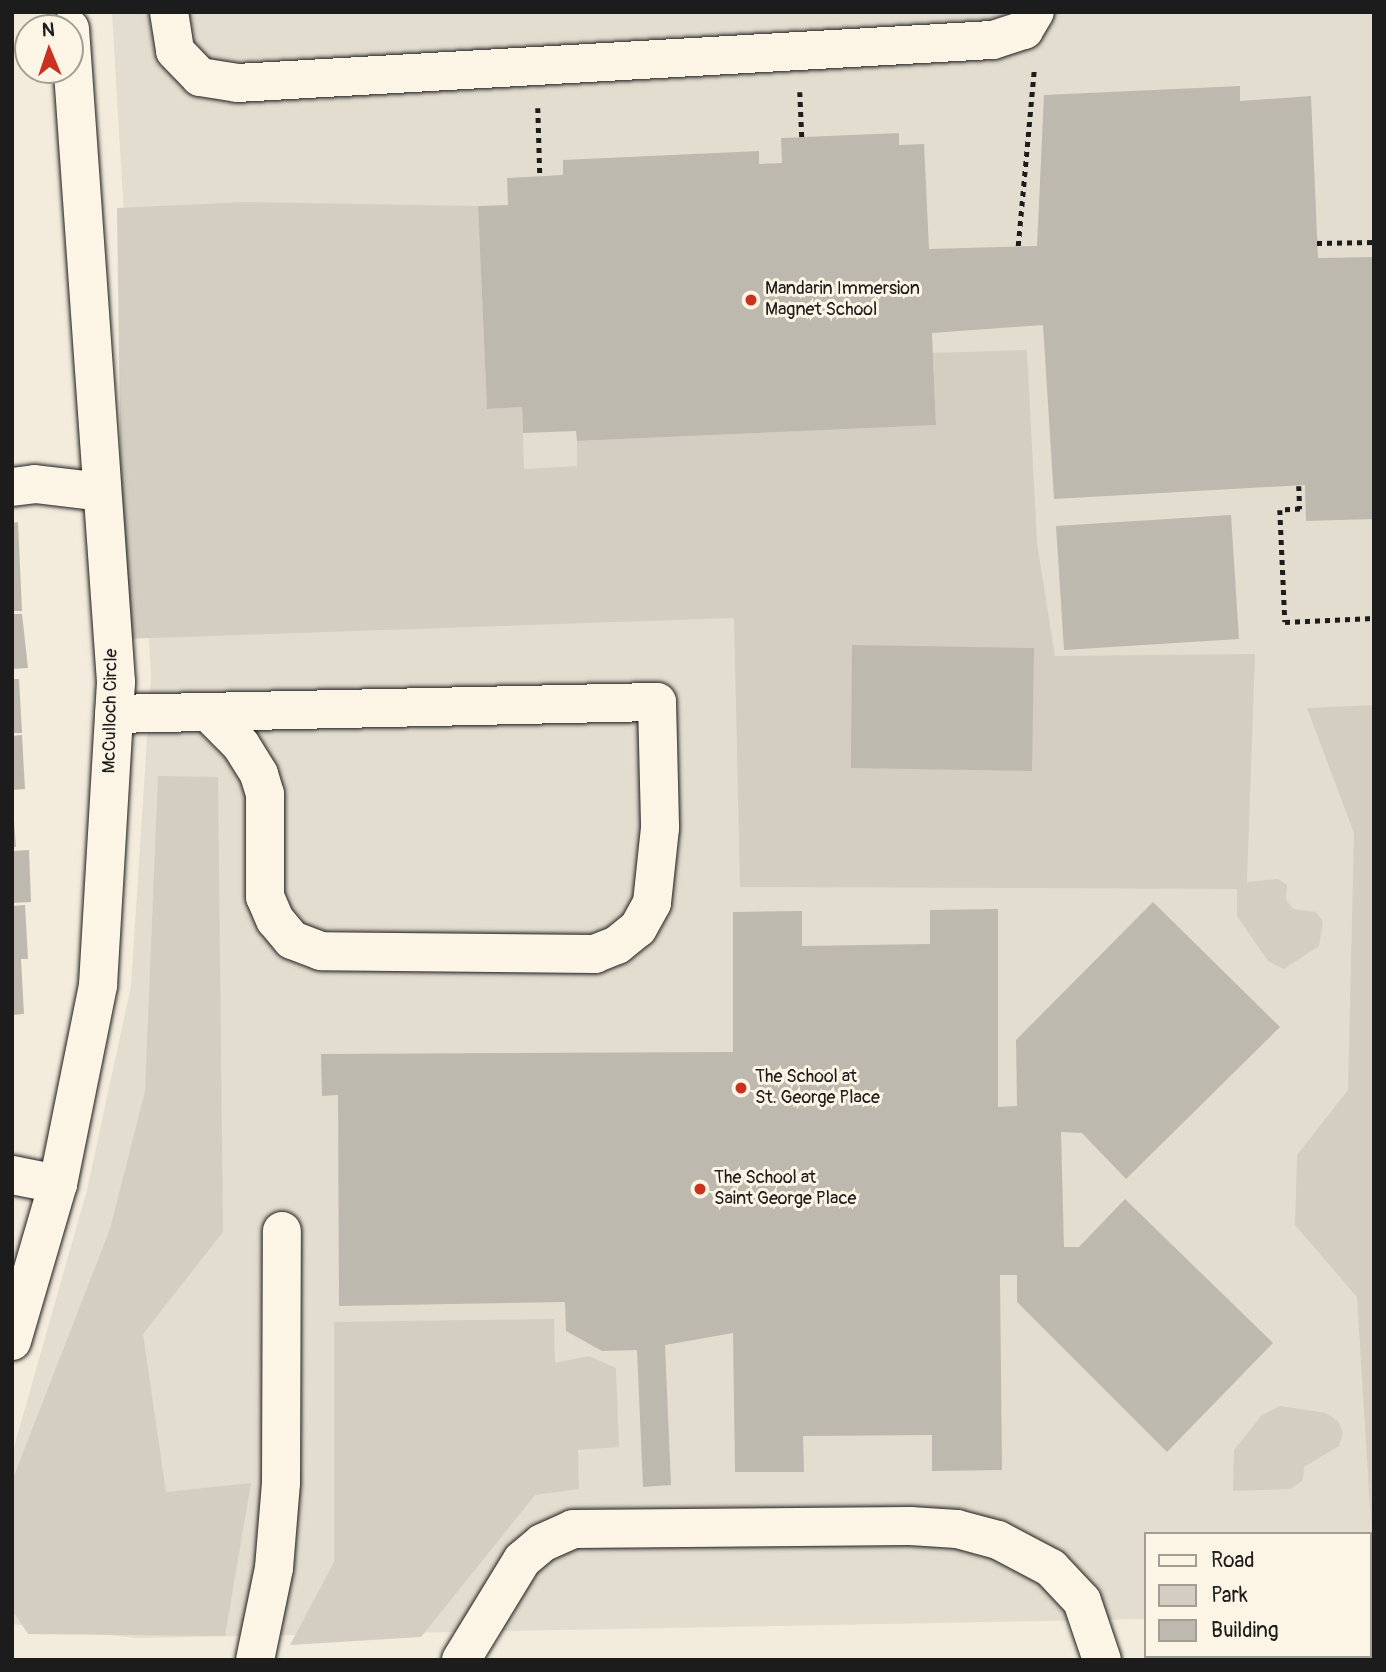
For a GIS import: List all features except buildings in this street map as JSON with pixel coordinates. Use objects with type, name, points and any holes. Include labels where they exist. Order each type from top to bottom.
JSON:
[{"type":"street","points":[[169,12],[174,51],[200,77],[237,83],[993,40],[1024,30],[1035,12]]},
{"type":"street","name":"McCulloch Circle","points":[[12,1341],[58,1184],[99,985],[116,682],[74,84]]},
{"type":"street","points":[[12,487],[35,484],[102,492]]},
{"type":"street","points":[[114,714],[657,702],[660,828],[652,903],[638,928],[617,945],[595,954],[321,951],[292,940],[275,920],[265,897],[265,794],[259,774],[241,746],[209,713]]},
{"type":"street","points":[[12,1175],[58,1184]]},
{"type":"street","points":[[255,1660],[274,1568],[281,1483],[282,1231]]},
{"type":"street","points":[[461,1660],[522,1560],[542,1543],[573,1529],[910,1526],[957,1529],[998,1540],[1051,1568],[1082,1601],[1102,1660]]},
{"type":"path","points":[[1018,246],[1035,59]]},
{"type":"path","points":[[799,78],[802,137]]},
{"type":"path","points":[[537,93],[540,177]]},
{"type":"path","points":[[1317,243],[1374,242]]},
{"type":"path","points":[[1299,486],[1300,509],[1280,510],[1285,622],[1374,618]]},
{"type":"shaded area","name":"The School at St. George Place","points":[[112,12],[1374,12],[1374,1635],[1372,1532],[1144,1532],[1144,1619],[136,1638],[12,1624],[12,1454],[87,1190],[131,986],[151,677]]},
{"type":"green space","points":[[246,202],[478,206],[487,409],[522,407],[524,469],[577,466],[577,441],[936,425],[933,353],[1027,350],[1037,543],[1055,656],[1255,654],[1247,882],[1278,879],[1287,885],[1286,900],[1293,909],[1316,912],[1323,922],[1319,946],[1284,969],[1268,961],[1237,916],[1237,889],[740,887],[734,618],[123,639],[117,208]]},
{"type":"green space","points":[[1374,705],[1374,1573],[1357,1297],[1295,1225],[1297,1155],[1348,1090],[1354,833],[1307,708]]},
{"type":"green space","points":[[158,776],[218,777],[223,1232],[143,1334],[166,1492],[251,1483],[225,1636],[28,1634],[12,1610],[12,1481],[110,1229],[145,1091]]},
{"type":"green space","points":[[554,1319],[555,1363],[589,1356],[616,1368],[619,1447],[578,1450],[579,1489],[535,1495],[421,1637],[290,1645],[334,1562],[334,1322]]},
{"type":"green space","points":[[1280,1406],[1326,1413],[1338,1421],[1343,1433],[1339,1446],[1304,1467],[1303,1480],[1291,1489],[1233,1491],[1234,1450],[1262,1415]]},
{"type":"place","name":"Mandarin Immersion Magnet School","points":[[751,300]]},
{"type":"place","name":"The School at St. George Place","points":[[741,1088]]},
{"type":"place","name":"The School at Saint George Place","points":[[700,1189]]}]
